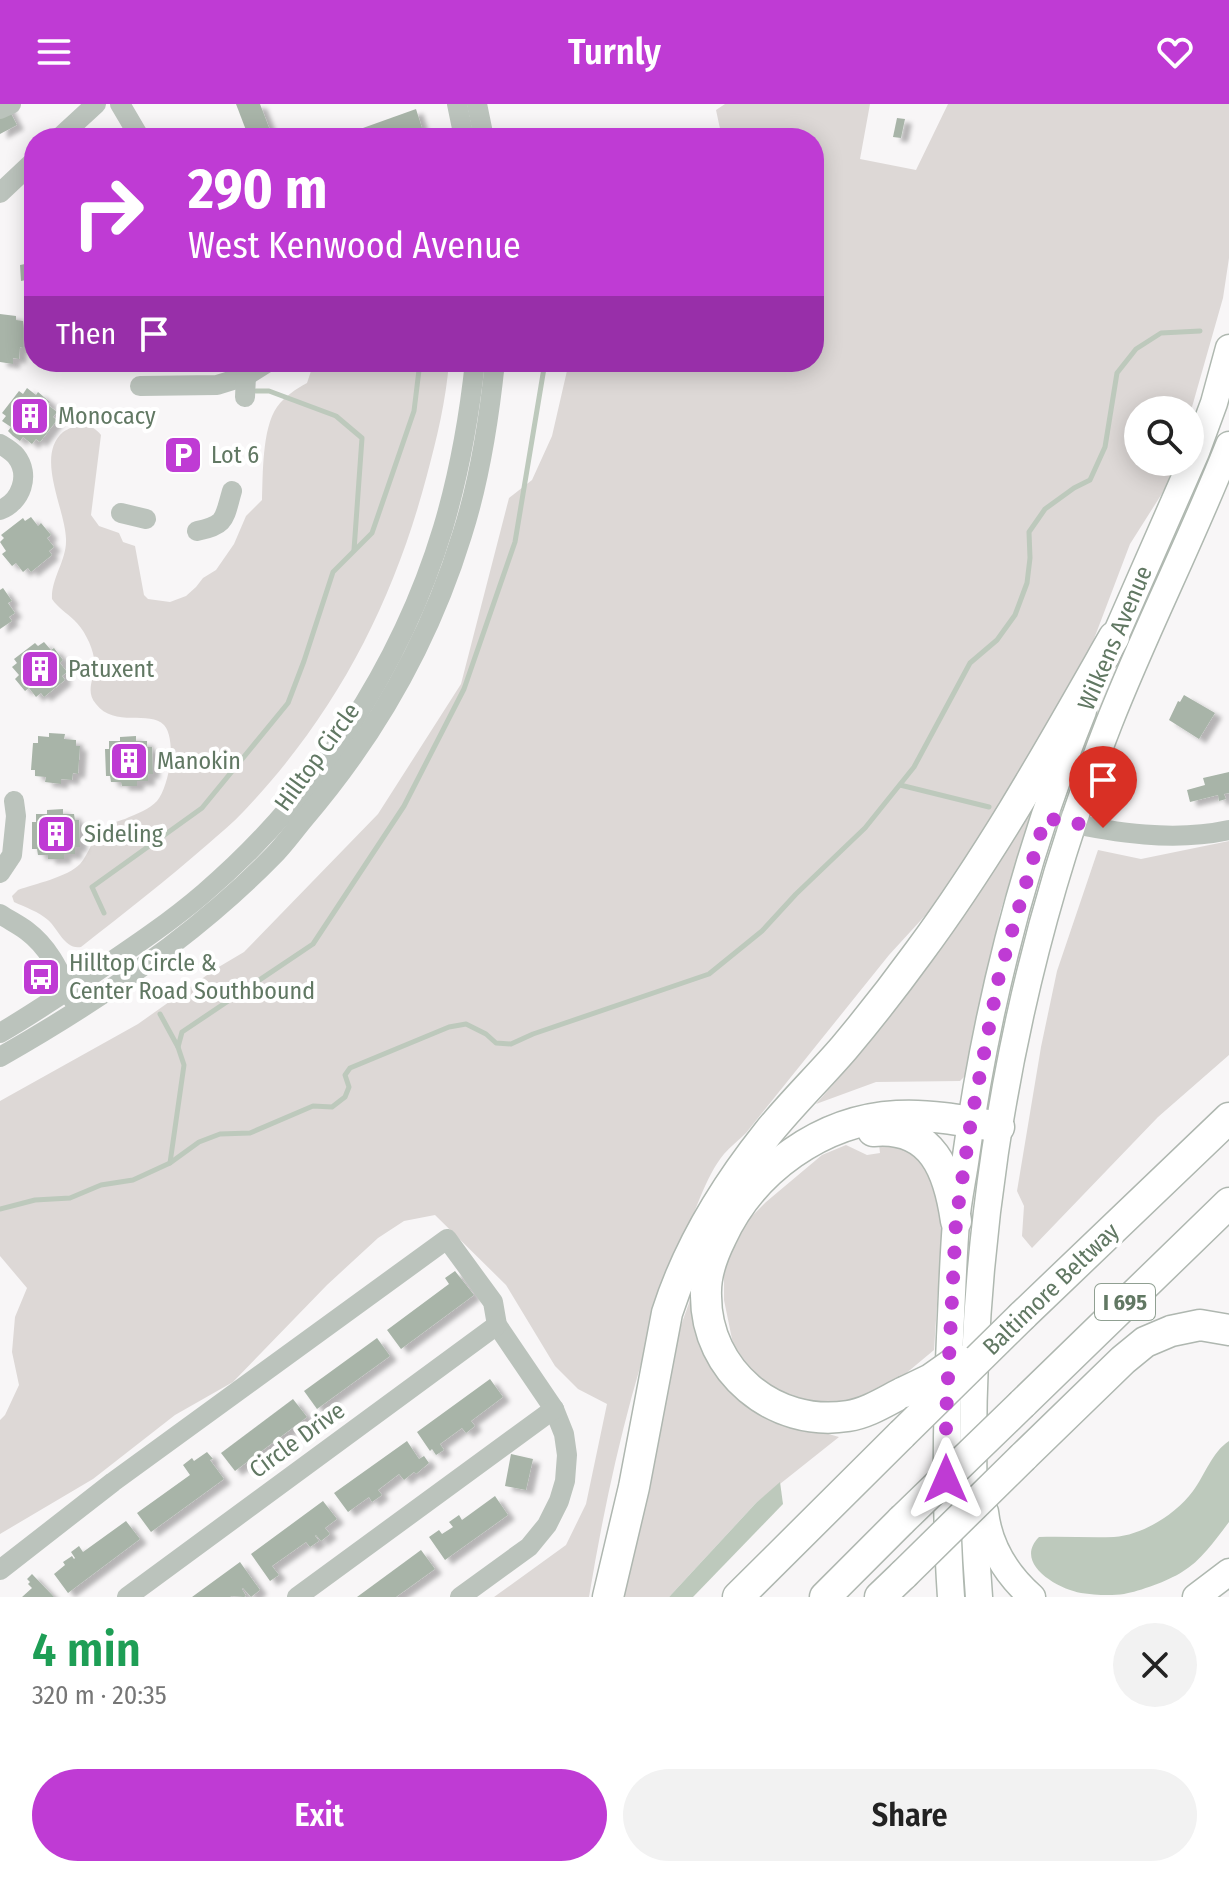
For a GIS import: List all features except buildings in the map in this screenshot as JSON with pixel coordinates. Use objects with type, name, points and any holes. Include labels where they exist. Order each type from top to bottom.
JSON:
[{"type":"highway","points":[[1022,1316],[931,1379],[872,1408],[829,1418],[785,1410],[763,1400],[743,1385],[716,1345],[707,1320],[705,1294],[708,1273],[732,1199],[767,1133],[877,1008],[956,901],[1032,782],[1114,637]]},
{"type":"highway","points":[[608,1597],[634,1487],[667,1313],[676,1285],[690,1252],[769,1147],[799,1126],[827,1113],[859,1102],[893,1096],[929,1097],[987,1114]]},
{"type":"highway","name":"Baltimore Beltway","points":[[738,1597],[1022,1316],[1229,1118]]},
{"type":"highway","points":[[732,1199],[815,1151],[841,1140],[867,1132],[896,1131],[921,1141],[938,1160],[952,1194],[956,1221]]},
{"type":"highway","name":"I 695","points":[[825,1597],[1229,1203]]},
{"type":"highway","points":[[880,1597],[1145,1342],[1171,1331],[1200,1325],[1229,1330]]},
{"type":"main road","name":"Wilkens Avenue","points":[[979,1597],[974,1539],[974,1407],[977,1314],[988,1202],[987,1114],[999,976],[1045,818],[1082,714],[1196,452],[1229,348]]},
{"type":"main road","name":"Wilkens Avenue","points":[[951,1597],[947,1541],[946,1417],[956,1221],[1073,824],[1109,723],[1229,445]]},
{"type":"main road","points":[[974,1407],[991,1539],[1013,1579],[1032,1597]]},
{"type":"main road","points":[[1196,1597],[1229,1572]]},
{"type":"street","points":[[0,109],[11,104]]},
{"type":"street","points":[[70,128],[96,104]]},
{"type":"street","points":[[120,104],[134,128]]},
{"type":"street","points":[[457,104],[462,128]]},
{"type":"street","points":[[477,104],[482,128]]},
{"type":"street","points":[[0,193],[24,170]]},
{"type":"street","points":[[140,386],[246,386],[259,372]]},
{"type":"street","name":"Hilltop Circle","points":[[0,1033],[142,941],[205,893],[257,843],[311,781],[348,729],[388,659],[418,597],[442,529],[460,462],[474,372]]},
{"type":"street","name":"Hilltop Circle","points":[[0,1057],[155,958],[218,908],[274,855],[369,735],[407,668],[437,603],[462,534],[480,465],[494,372]]},
{"type":"street","points":[[0,444],[16,456],[23,471],[22,489],[15,501],[0,510]]},
{"type":"street","points":[[197,531],[213,528],[224,519],[232,491]]},
{"type":"street","points":[[121,513],[146,519]]},
{"type":"street","points":[[0,873],[12,855],[16,816],[14,801]]},
{"type":"street","points":[[1045,818],[1162,836],[1229,830]]},
{"type":"street","points":[[0,914],[28,932],[53,958],[77,1009]]},
{"type":"street","points":[[0,1570],[113,1482],[447,1239],[493,1302],[497,1325],[554,1409],[564,1434],[567,1455],[565,1481],[547,1525],[529,1547],[460,1597]]},
{"type":"street","name":"Circle Drive","points":[[127,1597],[497,1325]]},
{"type":"street","points":[[297,1597],[554,1409]]},
{"type":"shaded area","points":[[725,104],[870,104],[860,159],[916,170],[948,104],[1229,104],[1229,258],[1223,298],[1195,396],[1124,396],[1124,476],[1171,476],[1130,544],[1086,660],[971,852],[933,907],[889,955],[746,1133],[724,1154],[711,1174],[667,1286],[638,1373],[615,1462],[589,1597],[494,1597],[566,1545],[586,1504],[607,1404],[578,1389],[555,1366],[506,1285],[435,1215],[404,1221],[378,1238],[327,1285],[233,1382],[175,1415],[93,1479],[0,1534],[0,1420],[19,1385],[12,1352],[15,1317],[27,1288],[0,1256],[0,1101],[138,1024],[244,952],[378,814],[461,684],[509,498],[532,480],[552,436],[567,372],[824,372],[824,128],[720,128],[716,110]]},
{"type":"shaded area","points":[[311,372],[448,372],[441,419],[427,475],[397,568],[357,655],[307,736],[277,774],[244,811],[177,870],[81,947],[75,947],[48,920],[14,902],[12,896],[18,890],[75,869],[103,829],[154,804],[165,785],[171,751],[168,731],[158,721],[112,715],[96,704],[91,693],[95,664],[89,642],[77,623],[52,599],[66,547],[51,468],[55,442],[63,432],[78,425],[89,426],[101,435],[91,515],[99,526],[119,533],[123,542],[135,546],[144,595],[148,599],[170,602],[186,596],[203,578],[216,570],[234,544],[246,516],[262,500],[264,452],[272,416],[284,399],[307,383]]},
{"type":"shaded area","points":[[1032,809],[1000,913],[968,1073],[960,1081],[876,1082],[816,1104],[852,1063],[959,923]]},
{"type":"shaded area","points":[[1229,841],[1229,1055],[1158,1117],[1032,1248],[1022,1236],[1024,1206],[1017,1191],[1057,971],[1098,850],[1141,859]]},
{"type":"shaded area","points":[[878,1136],[911,1144],[944,1199],[934,1350],[880,1395],[822,1408],[787,1399],[746,1369],[733,1344],[724,1300],[724,1260],[733,1235],[766,1202],[822,1155],[846,1145],[867,1155],[880,1153]]},
{"type":"shaded area","points":[[713,1236],[701,1344],[811,1429],[839,1437],[756,1503],[669,1597],[619,1597],[633,1552],[679,1331]]},
{"type":"shaded area","points":[[1229,1441],[1229,1522],[1202,1556],[1182,1572],[1138,1591],[1102,1595],[1071,1591],[1050,1580],[1035,1565],[1031,1556],[1032,1547],[1039,1537],[1114,1537],[1158,1522],[1186,1499],[1218,1451]]},
{"type":"shaded area","points":[[780,1482],[783,1504],[693,1597],[669,1597],[756,1503]]},
{"type":"waterway","points":[[0,1209],[35,1200],[70,1198],[101,1185],[133,1180],[170,1163],[199,1142],[220,1134],[250,1133],[313,1106],[332,1107],[345,1097],[349,1087],[345,1075],[350,1068],[449,1027],[466,1024],[496,1043],[511,1044],[709,974],[762,931],[865,828],[914,767],[970,663],[997,640],[1015,615],[1027,583],[1029,532],[1045,509],[1090,480],[1105,447],[1117,373],[1136,349],[1161,333],[1200,331]]},
{"type":"waterway","points":[[104,913],[92,887],[202,808],[288,703],[333,572],[372,533],[414,411],[419,372]]},
{"type":"waterway","points":[[170,1163],[184,1065],[178,1047],[182,1032],[313,944],[404,806],[464,689],[515,542],[543,372]]},
{"type":"waterway","points":[[256,391],[269,391],[336,416],[362,438],[354,550]]},
{"type":"waterway","points":[[900,785],[989,807]]},
{"type":"waterway","points":[[160,1014],[178,1047]]},
{"type":"place","name":"Monocacy","points":[[30,416]]},
{"type":"place","name":"Lot 6","points":[[183,455]]},
{"type":"place","name":"Patuxent","points":[[40,669]]},
{"type":"place","name":"Manokin","points":[[129,761]]},
{"type":"place","name":"Sideling","points":[[56,834]]},
{"type":"place","name":"Hilltop Circle & Center Road Southbound","points":[[41,977]]},
{"type":"route","points":[[946,1479],[946,1417],[956,1221],[974,1102],[999,976],[1045,818],[1103,828]]}]
